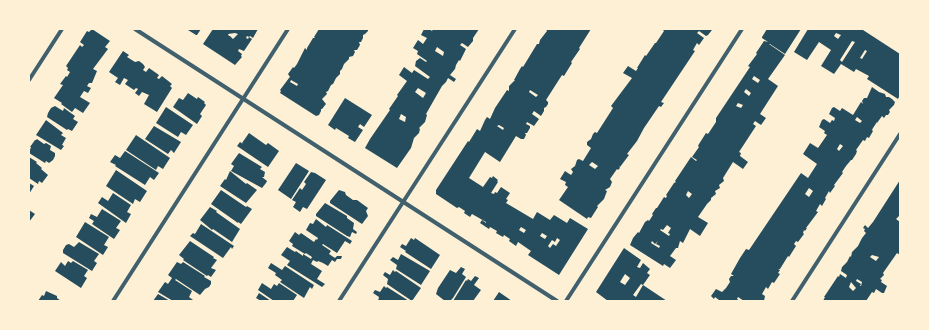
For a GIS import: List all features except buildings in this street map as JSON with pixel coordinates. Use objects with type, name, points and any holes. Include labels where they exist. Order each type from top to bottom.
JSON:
[{"type":"street","points":[[29,80],[62,29]]},
{"type":"street","points":[[135,29],[557,301]]},
{"type":"street","points":[[113,301],[288,29]]},
{"type":"street","points":[[339,301],[515,29]]},
{"type":"street","points":[[566,301],[742,29]]},
{"type":"street","points":[[792,301],[900,134]]}]
